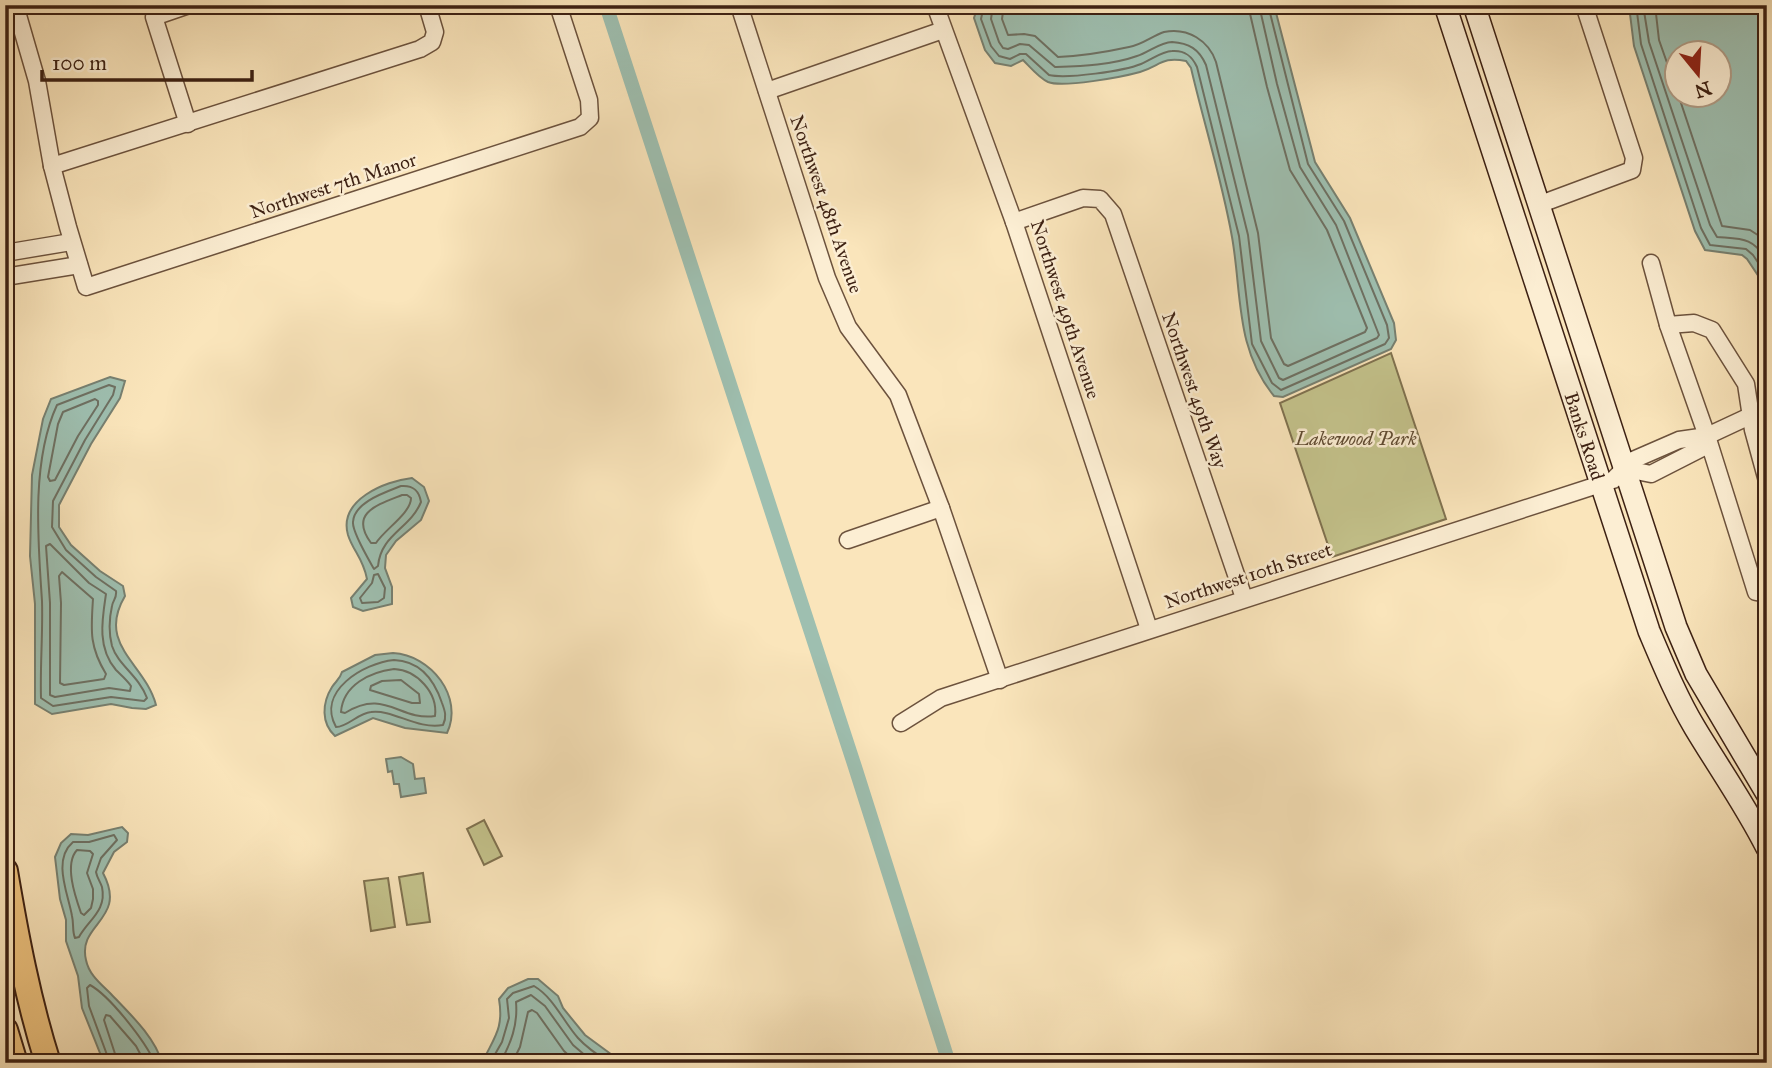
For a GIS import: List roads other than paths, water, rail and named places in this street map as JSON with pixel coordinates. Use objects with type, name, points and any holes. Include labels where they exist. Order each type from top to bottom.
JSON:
[{"type":"main road","points":[[5,871],[17,941],[48,1063]]},
{"type":"main road","points":[[5,1030],[15,1063]]},
{"type":"street","points":[[5,277],[79,265],[52,166],[37,81],[15,5]]},
{"type":"street","points":[[188,124],[154,17],[189,5]]},
{"type":"street","points":[[52,166],[420,49],[432,42],[435,32],[427,5]]},
{"type":"street","name":"Northwest 7th Manor","points":[[79,265],[86,287],[580,127],[590,118],[589,100],[558,5]]},
{"type":"street","name":"Northwest 48th Avenue","points":[[739,5],[827,278],[848,327],[898,395],[941,508],[1000,680]]},
{"type":"street","name":"Northwest 49th Avenue","points":[[935,5],[1014,222],[1150,629]]},
{"type":"street","name":"Banks Road","points":[[1445,5],[1613,478],[1703,686],[1767,794]]},
{"type":"street","name":"Banks Road","points":[[1474,5],[1538,205],[1613,478],[1650,631],[1670,680],[1694,726],[1750,814],[1767,848]]},
{"type":"street","points":[[1538,205],[1632,170],[1634,158],[1584,5]]},
{"type":"street","points":[[767,91],[943,30]]},
{"type":"street","name":"Northwest 49th Way","points":[[1014,222],[1083,198],[1100,199],[1113,214],[1244,598]]},
{"type":"street","points":[[5,253],[72,242]]},
{"type":"street","points":[[1651,263],[1668,326],[1707,436],[1756,592],[1767,594]]},
{"type":"street","points":[[1668,326],[1694,323],[1712,330],[1746,384],[1767,481]]},
{"type":"street","name":"Banks Road","points":[[1613,478],[1651,474],[1702,448],[1707,436],[1767,408]]},
{"type":"street","name":"Northwest 10th Street","points":[[901,723],[942,698],[1613,478]]},
{"type":"street","points":[[848,540],[941,508]]},
{"type":"water","points":[[978,5],[1274,5],[1315,162],[1350,218],[1394,323],[1396,340],[1391,349],[1283,397],[1274,396],[1261,378],[1246,340],[1228,216],[1191,68],[1186,61],[1166,61],[1120,77],[1066,84],[1048,82],[1023,60],[1011,66],[995,63],[985,50],[974,18]]},
{"type":"water","points":[[1617,5],[1767,5],[1767,289],[1742,255],[1705,250],[1695,231],[1634,46],[1630,14]]},
{"type":"water","points":[[110,377],[125,381],[120,398],[91,444],[59,505],[59,527],[71,545],[100,571],[123,586],[125,596],[118,613],[116,628],[119,641],[150,690],[156,705],[146,709],[111,704],[52,714],[35,704],[35,604],[30,556],[32,475],[43,419],[51,399]]},
{"type":"water","points":[[412,478],[424,487],[429,501],[421,520],[396,541],[386,555],[385,568],[392,587],[392,604],[363,611],[353,607],[351,598],[367,579],[348,535],[350,512],[366,494],[389,483]]},
{"type":"water","points":[[393,653],[420,661],[441,680],[451,706],[447,733],[405,728],[373,718],[335,736],[327,725],[324,713],[329,693],[342,672],[375,655]]},
{"type":"water","points":[[401,757],[413,764],[415,779],[424,778],[426,793],[401,797],[399,784],[394,784],[392,771],[388,772],[386,759]]},
{"type":"water","points":[[122,827],[128,833],[127,842],[114,852],[103,873],[110,901],[88,937],[86,960],[96,979],[148,1035],[162,1063],[104,1063],[82,1008],[78,976],[66,941],[66,920],[60,899],[55,857],[61,843],[71,834],[88,835]]},
{"type":"water","points":[[528,979],[538,979],[558,996],[563,1008],[585,1035],[623,1063],[482,1063],[499,1026],[499,999],[508,988]]},
{"type":"waterway","points":[[606,5],[949,1063]]},
{"type":"park label","name":"Lakewood Park","points":[[1356,438]]}]
